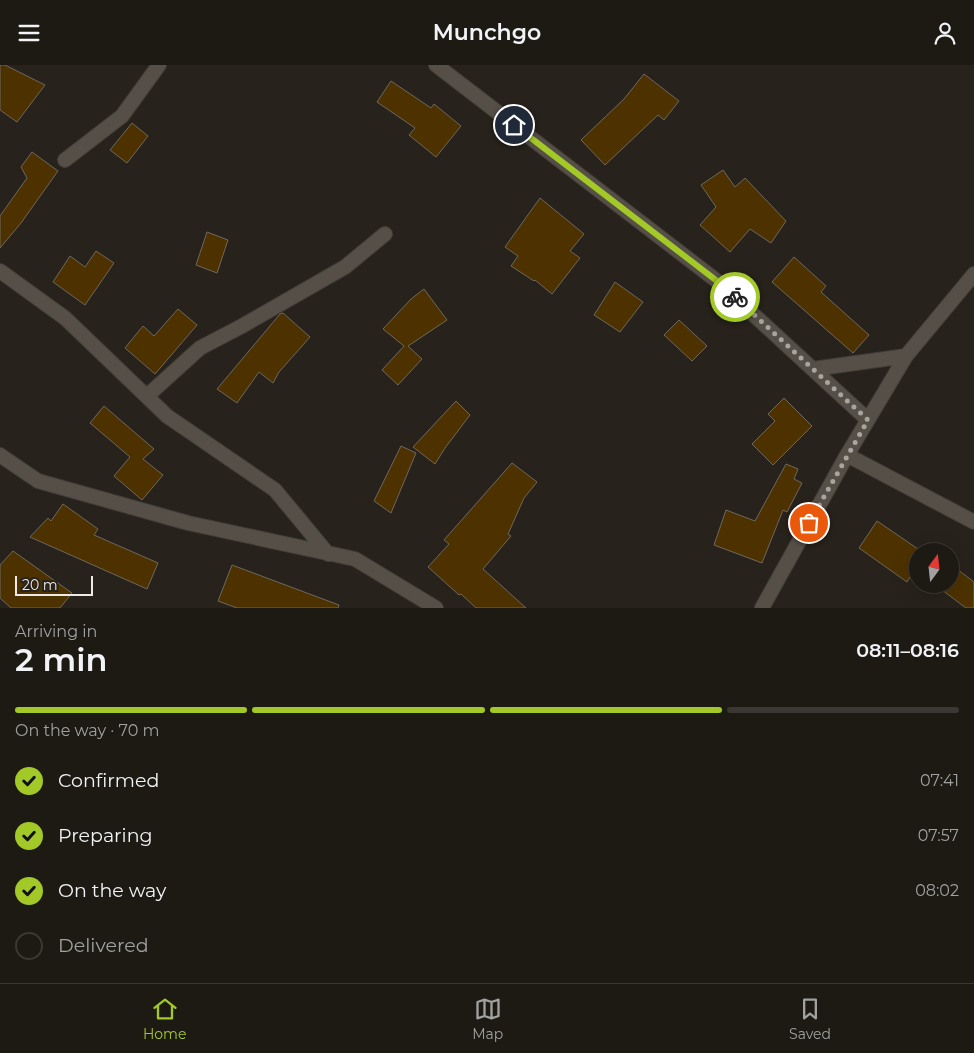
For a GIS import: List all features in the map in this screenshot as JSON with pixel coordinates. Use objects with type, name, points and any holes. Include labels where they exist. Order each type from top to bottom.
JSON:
[{"type":"street","points":[[65,160],[122,116],[159,65]]},
{"type":"street","points":[[436,65],[717,281],[868,420]]},
{"type":"street","points":[[148,397],[200,348],[345,267],[385,234]]},
{"type":"street","points":[[0,271],[65,318],[167,416],[275,490],[328,554]]},
{"type":"street","points":[[762,608],[847,455],[906,356],[974,274]]},
{"type":"street","points":[[813,369],[906,356]]},
{"type":"street","points":[[0,455],[38,481],[188,523],[355,559],[436,608]]},
{"type":"street","points":[[847,455],[974,522]]},
{"type":"building","points":[[0,65],[5,65],[45,85],[17,122],[0,110]]},
{"type":"building","points":[[644,74],[679,101],[664,120],[658,115],[605,165],[581,140],[624,99]]},
{"type":"building","points":[[391,81],[431,108],[434,104],[461,126],[436,157],[409,135],[415,128],[377,102]]},
{"type":"building","points":[[132,123],[148,136],[127,163],[110,150]]},
{"type":"building","points":[[32,152],[58,171],[21,223],[0,248],[0,216],[27,178],[21,167]]},
{"type":"building","points":[[723,170],[735,187],[745,178],[786,221],[771,243],[750,229],[730,252],[700,225],[716,207],[701,185]]},
{"type":"building","points":[[540,198],[584,234],[570,251],[580,258],[552,294],[535,280],[511,266],[518,256],[505,247]]},
{"type":"building","points":[[207,232],[228,240],[217,273],[196,265]]},
{"type":"building","points":[[96,251],[114,263],[85,305],[53,282],[70,256],[85,267]]},
{"type":"building","points":[[794,257],[826,286],[821,292],[869,335],[853,353],[772,282]]},
{"type":"building","points":[[615,282],[643,302],[620,332],[594,315]]},
{"type":"building","points":[[424,289],[447,320],[408,346],[422,359],[398,385],[382,370],[404,346],[383,329],[411,299]]},
{"type":"building","points":[[178,309],[197,325],[155,374],[125,348],[143,326],[154,336]]},
{"type":"building","points":[[283,313],[310,337],[279,372],[273,383],[259,372],[237,403],[217,389],[280,314]]},
{"type":"building","points":[[679,320],[707,346],[692,361],[664,335]]},
{"type":"building","points":[[784,398],[812,426],[773,465],[752,444],[775,421],[768,414]]},
{"type":"building","points":[[456,401],[470,415],[435,464],[413,447]]},
{"type":"building","points":[[104,406],[154,449],[143,459],[163,475],[142,500],[114,476],[130,457],[90,423]]},
{"type":"building","points":[[401,446],[416,453],[391,513],[374,501]]},
{"type":"building","points":[[512,463],[537,482],[524,498],[508,534],[511,536],[483,569],[526,608],[476,608],[428,567],[449,544],[444,540]]},
{"type":"building","points":[[786,464],[798,469],[794,479],[802,483],[787,512],[783,510],[762,563],[714,545],[726,510],[755,521]]},
{"type":"building","points":[[63,504],[98,529],[94,535],[158,563],[147,589],[30,537],[48,518],[51,521]]},
{"type":"building","points":[[877,521],[909,543],[909,579],[907,582],[859,548]]},
{"type":"building","points":[[13,551],[72,593],[60,608],[11,608],[0,598],[0,565]]},
{"type":"building","points":[[232,565],[339,605],[338,608],[237,608],[218,601]]},
{"type":"building","points":[[959,571],[974,582],[974,608],[966,608],[946,593],[959,593]]},
{"type":"way so far","points":[[735,297],[868,420],[809,523]]},
{"type":"route","points":[[514,125],[717,281],[735,297]]}]
